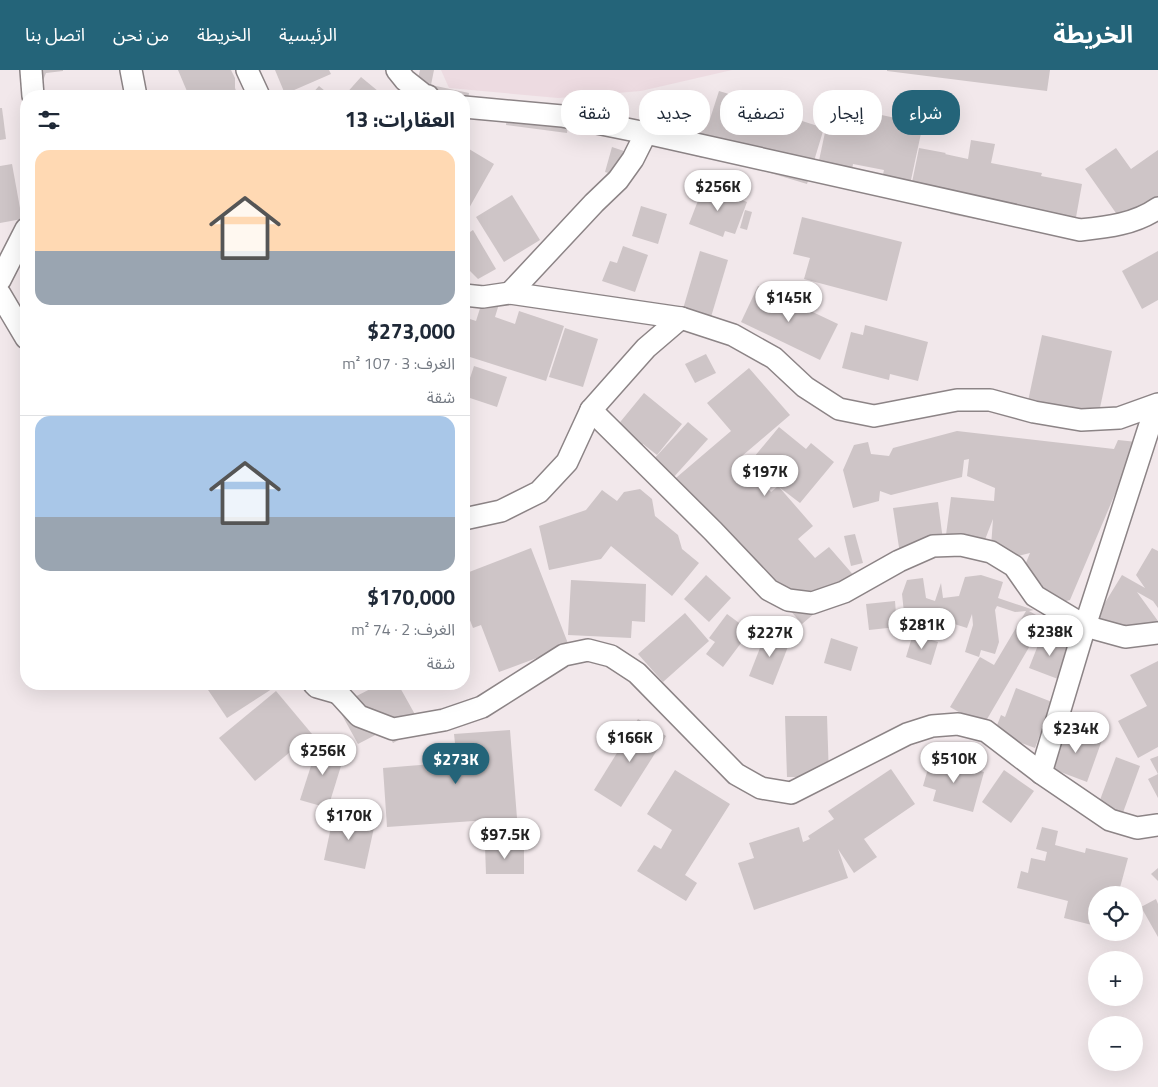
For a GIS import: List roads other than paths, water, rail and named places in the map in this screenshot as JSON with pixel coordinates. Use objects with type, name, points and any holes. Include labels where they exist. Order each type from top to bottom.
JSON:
[{"type":"street","points":[[31,70],[33,90]]},
{"type":"street","points":[[131,70],[135,90]]},
{"type":"street","points":[[247,70],[257,90]]},
{"type":"street","points":[[397,70],[405,80],[418,90]]},
{"type":"street","points":[[470,107],[562,116],[639,132]]},
{"type":"street","points":[[510,293],[618,180],[633,159],[645,135]]},
{"type":"street","points":[[655,135],[1080,230],[1115,226],[1146,216],[1158,208]]},
{"type":"street","points":[[0,280],[20,241]]},
{"type":"street","points":[[470,296],[483,298],[510,293],[681,318],[733,336],[774,358],[805,387],[839,408],[874,416],[956,400],[990,400],[1034,412],[1081,420],[1119,418],[1157,405]]},
{"type":"street","points":[[0,294],[20,328]]},
{"type":"street","points":[[470,518],[501,511],[539,492],[567,462],[591,410],[646,348],[681,318]]},
{"type":"street","points":[[1041,773],[1085,626],[1157,405]]},
{"type":"street","points":[[591,410],[713,531],[769,590],[788,600],[812,603],[844,592],[899,561],[934,546],[961,545],[991,552],[1014,566],[1035,596],[1085,626],[1125,637],[1158,633]]},
{"type":"street","points":[[338,690],[359,716],[393,729],[402,728],[444,720],[482,706],[564,654],[588,650],[611,656],[637,673],[736,774],[761,788],[791,793],[908,734],[932,726],[958,724],[986,732],[1041,773],[1110,820],[1137,828],[1158,825]]}]
